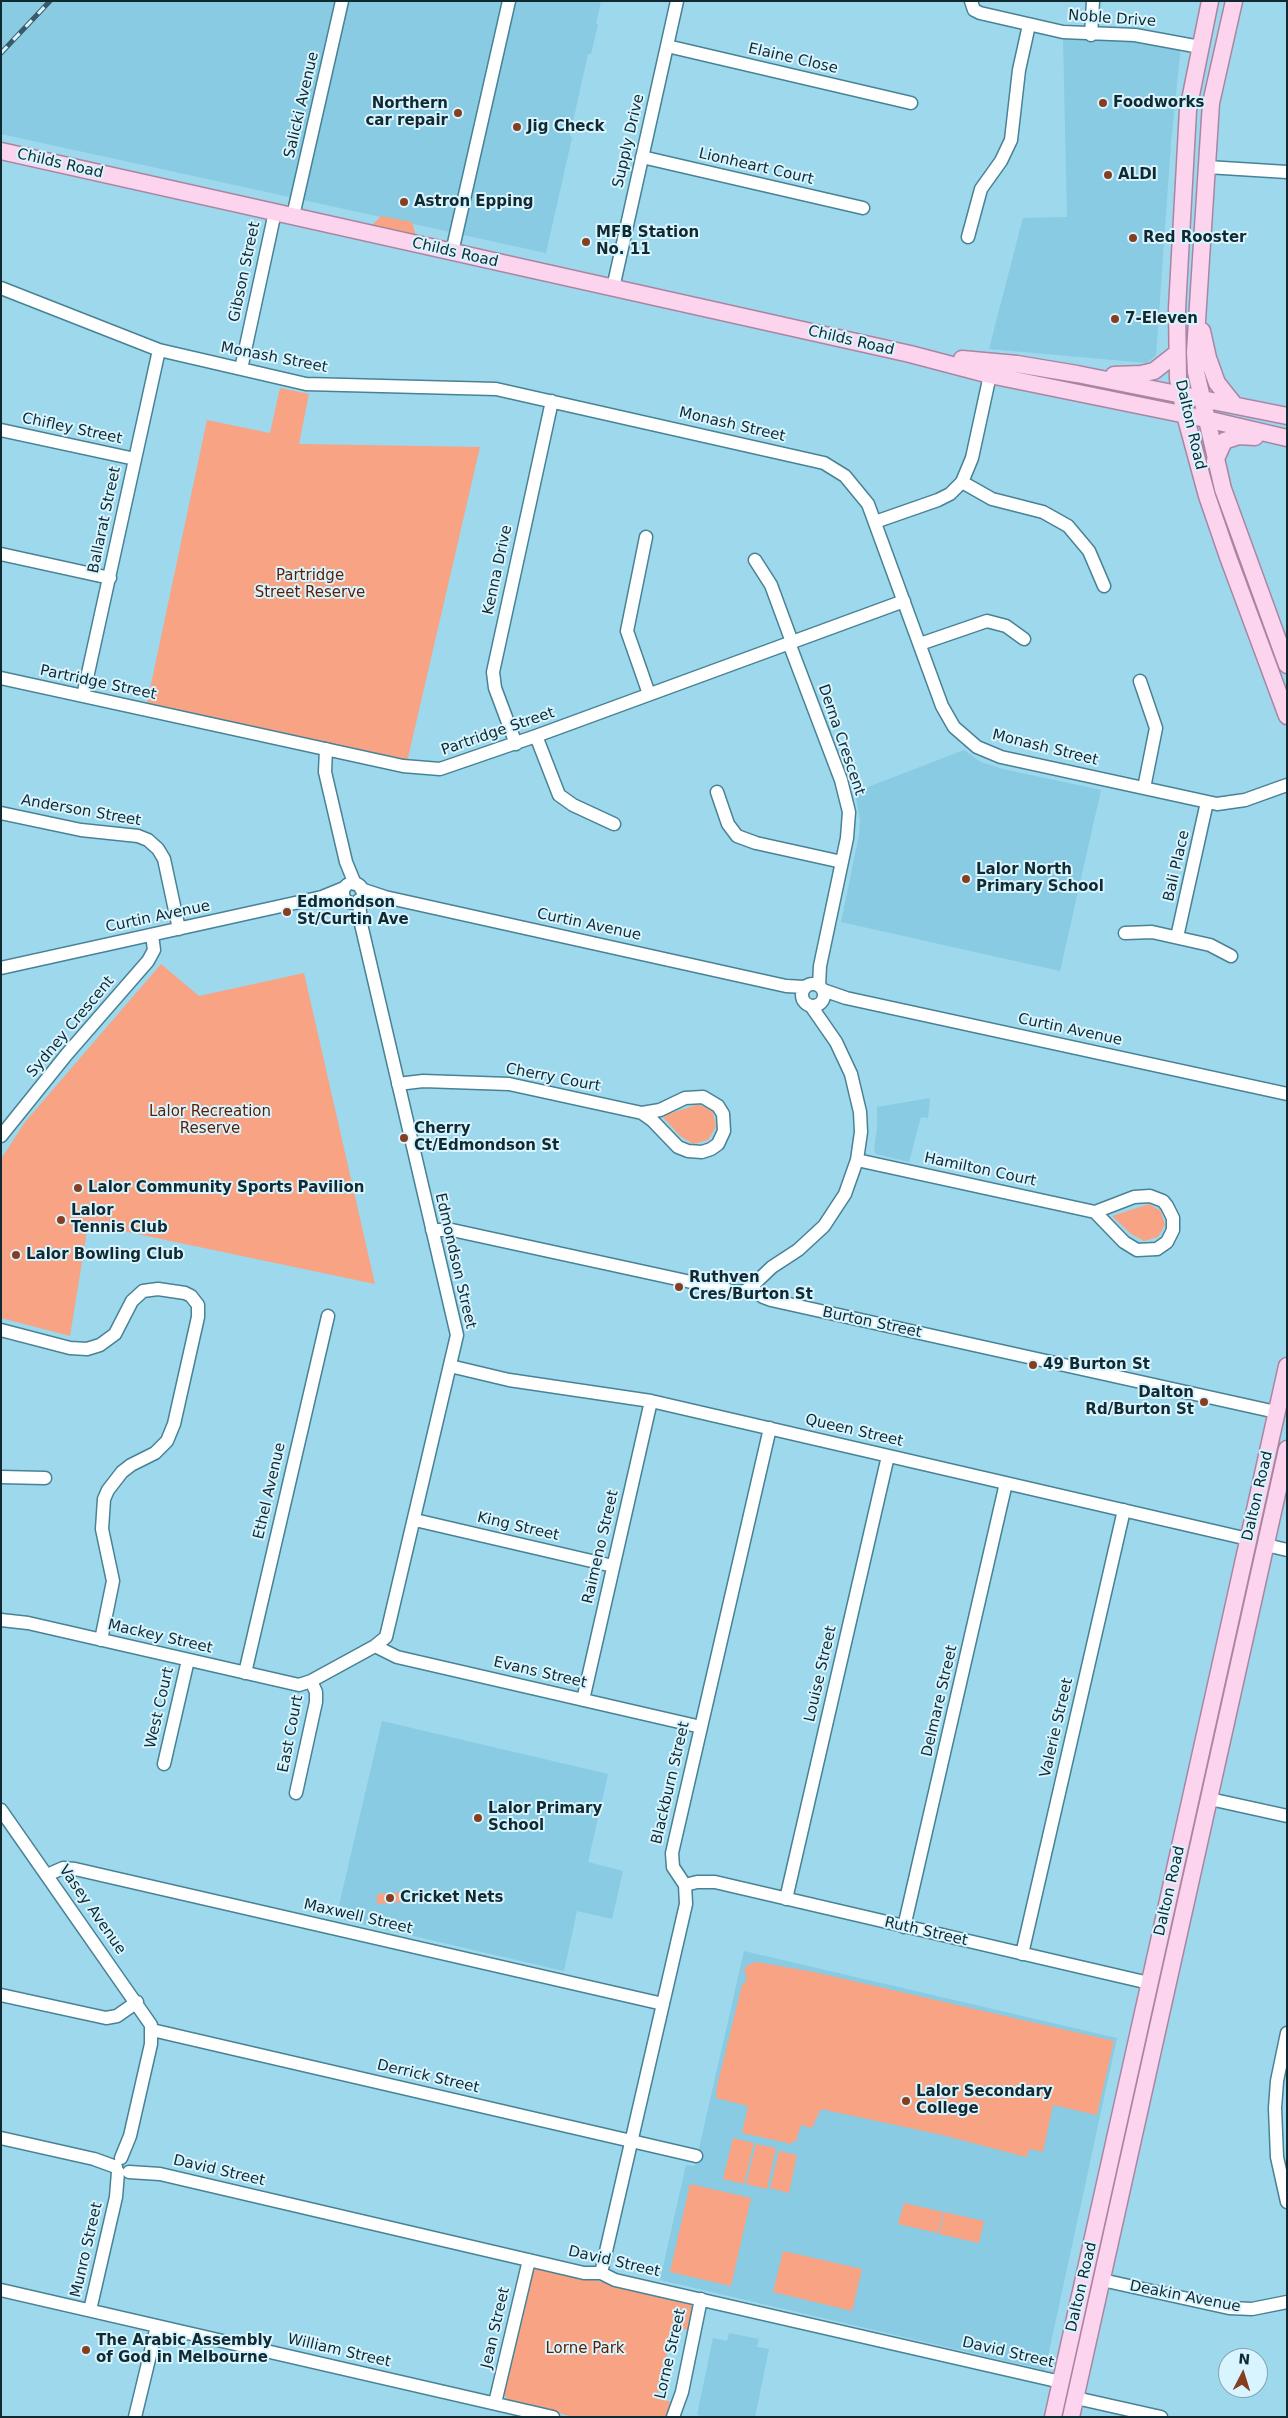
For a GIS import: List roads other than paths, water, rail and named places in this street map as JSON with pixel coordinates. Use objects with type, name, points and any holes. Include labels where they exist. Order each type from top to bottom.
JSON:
[{"type":"main road","name":"Dalton Road","points":[[1210,1],[1189,101],[1179,260],[1177,353],[1180,394],[1225,550],[1287,716]]},
{"type":"main road","name":"Dalton Road","points":[[1234,1],[1212,96],[1195,352],[1201,398],[1223,489],[1287,665]]},
{"type":"main road","name":"Childs Road","points":[[2,153],[910,354],[991,369],[1024,382],[1206,419],[1285,438]]},
{"type":"main road","points":[[1185,164],[1207,167]]},
{"type":"main road","points":[[1198,312],[1208,358],[1217,384],[1233,403]]},
{"type":"main road","points":[[1077,374],[1117,375],[1150,372],[1160,368],[1177,353]]},
{"type":"main road","name":"Childs Road","points":[[991,369],[1017,364],[1233,403],[1287,416]]},
{"type":"main road","points":[[1017,364],[1017,373],[1024,382]]},
{"type":"main road","points":[[1215,461],[1220,448],[1230,438],[1285,438]]},
{"type":"main road","name":"Dalton Road","points":[[1053,2417],[1248,1539],[1282,1413],[1287,1366]]},
{"type":"main road","name":"Dalton Road","points":[[1072,2417],[1287,1449]]},
{"type":"main road","name":"Ruth Street","points":[[1149,1983],[1167,1987]]},
{"type":"main road","name":"Deakin Avenue","points":[[1084,2276],[1102,2280]]},
{"type":"street","name":"Salicki Avenue","points":[[293,216],[342,1]]},
{"type":"street","points":[[452,252],[509,1]]},
{"type":"street","name":"Supply Drive","points":[[613,288],[677,1]]},
{"type":"street","name":"Noble Drive","points":[[971,1],[974,10],[980,13],[1063,32],[1158,38],[1200,47]]},
{"type":"street","points":[[1091,34],[1093,1]]},
{"type":"street","points":[[968,237],[981,189],[1001,161],[1012,140],[1019,70],[1029,25]]},
{"type":"street","name":"Elaine Close","points":[[668,46],[911,103]]},
{"type":"street","name":"Lionheart Court","points":[[642,157],[863,208]]},
{"type":"street","points":[[1207,167],[1287,172]]},
{"type":"street","name":"Gibson Street","points":[[241,369],[275,212]]},
{"type":"street","name":"Monash Street","points":[[1,288],[159,350],[312,385],[480,387],[552,401],[824,463],[836,469],[856,486],[868,504],[947,715],[965,738],[977,747],[1001,756],[1208,802],[1233,803],[1287,785]]},
{"type":"street","name":"Ballarat Street","points":[[83,696],[159,350]]},
{"type":"street","points":[[875,522],[938,500],[950,494],[962,482],[972,458],[991,369]]},
{"type":"street","name":"Kenna Drive","points":[[516,744],[495,688],[493,672],[552,401]]},
{"type":"street","name":"Chifley Street","points":[[1,430],[135,459]]},
{"type":"street","points":[[962,482],[992,499],[1043,512],[1068,526],[1079,536],[1089,551],[1104,586]]},
{"type":"street","points":[[646,537],[627,632],[649,694]]},
{"type":"street","points":[[1,554],[110,578]]},
{"type":"street","name":"Derna Crescent","points":[[756,560],[771,584],[846,798],[849,825],[814,994]]},
{"type":"street","name":"Partridge Street","points":[[1,678],[326,750],[430,770],[450,767],[516,744],[904,601]]},
{"type":"street","points":[[920,644],[988,622],[1006,626],[1024,639]]},
{"type":"street","points":[[1140,681],[1156,728],[1144,788]]},
{"type":"street","points":[[536,736],[560,795],[573,805],[614,824]]},
{"type":"street","name":"Edmondson Street","points":[[311,1681],[374,1646],[388,1633],[456,1334],[325,772],[326,750]]},
{"type":"street","points":[[717,792],[728,824],[738,836],[756,843],[842,862]]},
{"type":"street","name":"Bali Place","points":[[1178,938],[1208,802]]},
{"type":"street","name":"Anderson Street","points":[[1,813],[81,830],[138,836],[148,840],[158,849],[164,859],[179,929]]},
{"type":"street","name":"Curtin Avenue","points":[[1,968],[322,897],[353,893],[386,897],[786,986],[814,994],[846,998],[1287,1094]]},
{"type":"street","points":[[1125,932],[1142,931],[1210,944],[1231,956]]},
{"type":"street","name":"Sydney Crescent","points":[[1,1136],[67,1054],[148,960],[154,950],[152,935]]},
{"type":"street","points":[[432,1230],[452,1230],[737,1292],[745,1291],[772,1267],[798,1250],[824,1226],[845,1194],[857,1160],[861,1132],[857,1096],[843,1055],[824,1025],[814,994]]},
{"type":"street","name":"Cherry Court","points":[[398,1084],[422,1081],[508,1084],[642,1113],[660,1110],[685,1098],[703,1097],[718,1106],[723,1114],[724,1131],[718,1144],[711,1149],[702,1152],[688,1152],[678,1146],[652,1120],[642,1113]]},
{"type":"street","name":"Hamilton Court","points":[[857,1160],[1095,1212]]},
{"type":"street","points":[[1150,1196],[1162,1201],[1167,1206],[1173,1218],[1173,1230],[1167,1242],[1156,1249],[1137,1250],[1124,1242],[1095,1212],[1134,1197],[1150,1196]]},
{"type":"street","name":"Burton Street","points":[[751,1287],[763,1297],[772,1300],[1282,1413]]},
{"type":"street","points":[[1,1330],[70,1348],[87,1349],[100,1345],[115,1334],[132,1301],[144,1292],[158,1289],[185,1293],[191,1296],[198,1305],[196,1327],[174,1424],[167,1441],[155,1454],[131,1465],[122,1472],[108,1490],[104,1499],[102,1529],[113,1581],[101,1640]]},
{"type":"street","name":"Ethel Avenue","points":[[245,1673],[328,1316]]},
{"type":"street","name":"Queen Street","points":[[450,1366],[509,1380],[651,1401],[1248,1539]]},
{"type":"street","name":"Raimeno Street","points":[[583,1700],[651,1401]]},
{"type":"street","name":"Blackburn Street","points":[[685,1885],[673,1868],[671,1857],[770,1428]]},
{"type":"street","name":"Louise Street","points":[[786,1899],[888,1456]]},
{"type":"street","points":[[1,1477],[44,1478]]},
{"type":"street","name":"Delmare Street","points":[[904,1927],[1006,1483]]},
{"type":"street","name":"Valerie Street","points":[[1022,1954],[1124,1510]]},
{"type":"street","name":"King Street","points":[[415,1520],[613,1566]]},
{"type":"street","points":[[1266,1545],[1287,1550]]},
{"type":"street","name":"Mackey Street","points":[[1,1620],[22,1622],[294,1684],[305,1684],[311,1681]]},
{"type":"street","name":"Evans Street","points":[[374,1646],[397,1657],[701,1727]]},
{"type":"street","name":"West Court","points":[[164,1764],[188,1660]]},
{"type":"street","name":"East Court","points":[[296,1793],[316,1702],[316,1692],[311,1681]]},
{"type":"street","points":[[1210,1800],[1287,1816]]},
{"type":"street","name":"Vasey Avenue","points":[[1,1810],[149,2019],[152,2030]]},
{"type":"street","name":"Maxwell Street","points":[[47,1875],[63,1868],[80,1870],[663,2004]]},
{"type":"street","name":"Ruth Street","points":[[685,1885],[697,1882],[714,1882],[1149,1983]]},
{"type":"street","points":[[601,2273],[686,1904],[685,1885]]},
{"type":"street","points":[[1,1995],[106,2018],[117,2016],[136,2002]]},
{"type":"street","name":"Munro Street","points":[[90,2310],[124,2165],[152,2030]]},
{"type":"street","name":"Derrick Street","points":[[152,2030],[696,2156]]},
{"type":"street","points":[[1287,2033],[1277,2081],[1275,2108],[1277,2157],[1287,2202]]},
{"type":"street","name":"David Street","points":[[1,2138],[588,2274],[601,2273],[615,2280],[1061,2382]]},
{"type":"street","name":"Jean Street","points":[[495,2403],[529,2260]]},
{"type":"street","name":"Deakin Avenue","points":[[1102,2280],[1229,2308],[1252,2309],[1287,2302]]},
{"type":"street","name":"William Street","points":[[1,2290],[553,2417]]},
{"type":"street","name":"Lorne Street","points":[[673,2417],[682,2392],[701,2299]]},
{"type":"street","points":[[135,2417],[157,2326]]},
{"type":"street","points":[[1076,2398],[1161,2417]]},
{"type":"railway","points":[[1,53],[50,1]]},
{"type":"place","name":"Foodworks","points":[[1103,103]]},
{"type":"place","name":"Northern car repair","points":[[458,113]]},
{"type":"place","name":"Jig Check","points":[[517,127]]},
{"type":"place","name":"ALDI","points":[[1108,175]]},
{"type":"place","name":"Astron Epping","points":[[404,202]]},
{"type":"place","name":"Red Rooster","points":[[1133,238]]},
{"type":"place","name":"MFB Station No. 11","points":[[586,242]]},
{"type":"place","name":"7-Eleven","points":[[1115,319]]},
{"type":"place","name":"Lalor North Primary School","points":[[966,879]]},
{"type":"place","name":"Edmondson St/Curtin Ave","points":[[287,912]]},
{"type":"place","name":"Cherry Ct/Edmondson St","points":[[404,1138]]},
{"type":"place","name":"Lalor Community Sports Pavilion","points":[[78,1188]]},
{"type":"place","name":"Lalor Tennis Club","points":[[61,1220]]},
{"type":"place","name":"Lalor Bowling Club","points":[[16,1255]]},
{"type":"place","name":"Ruthven Cres/Burton St","points":[[679,1287]]},
{"type":"place","name":"49 Burton St","points":[[1033,1365]]},
{"type":"place","name":"Dalton Rd/Burton St","points":[[1204,1402]]},
{"type":"place","name":"Lalor Primary School","points":[[478,1818]]},
{"type":"place","name":"Cricket Nets","points":[[390,1898]]},
{"type":"place","name":"Lalor Secondary College","points":[[906,2101]]},
{"type":"place","name":"The Arabic Assembly of God in Melbourne","points":[[86,2350]]},
{"type":"park label","name":"Partridge Street Reserve","points":[[310,584]]},
{"type":"park label","name":"Lalor Recreation Reserve","points":[[210,1120]]},
{"type":"park label","name":"Lorne Park","points":[[585,2349]]}]
